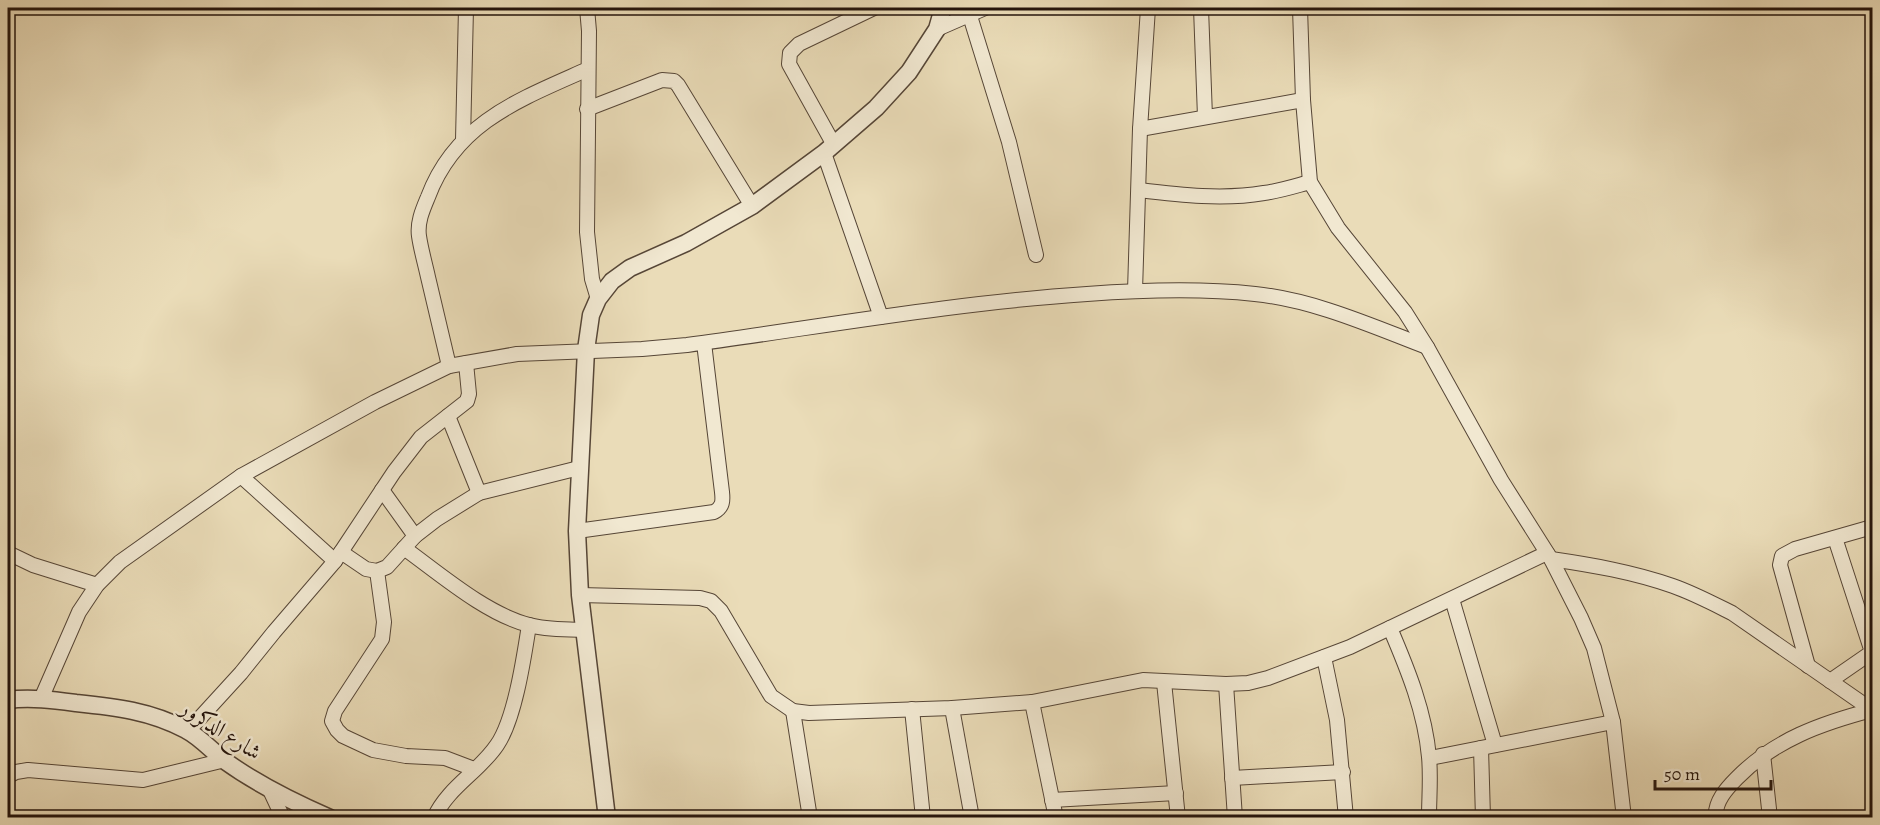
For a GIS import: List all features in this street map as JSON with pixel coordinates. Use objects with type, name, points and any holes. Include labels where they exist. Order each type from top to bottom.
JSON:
[{"type":"street","points":[[463,140],[466,8]]},
{"type":"street","points":[[587,8],[589,31],[587,109],[589,257],[598,299]]},
{"type":"street","points":[[874,8],[799,44],[790,53],[789,64],[829,149],[881,317]]},
{"type":"street","points":[[607,818],[580,595],[577,531],[586,350],[591,315],[598,299],[612,281],[630,268],[686,243],[752,206],[829,149],[876,108],[909,72],[937,29],[943,8]]},
{"type":"street","points":[[937,29],[985,8]]},
{"type":"street","points":[[1135,291],[1140,129],[1148,8]]},
{"type":"street","points":[[1201,8],[1205,117]]},
{"type":"street","points":[[1300,8],[1303,100],[1310,182],[1338,228],[1405,312],[1427,347],[1501,480],[1549,556],[1581,618],[1594,648],[1613,722],[1624,818]]},
{"type":"street","points":[[970,16],[1009,142],[1036,255]]},
{"type":"street","points":[[449,366],[419,236],[419,225],[434,181],[440,169],[463,140],[490,118],[515,102],[588,69]]},
{"type":"street","points":[[587,109],[662,80],[674,81],[752,206]]},
{"type":"street","points":[[1140,129],[1303,100]]},
{"type":"street","points":[[1139,190],[1212,197],[1264,193],[1310,182]]},
{"type":"street","points":[[41,699],[79,612],[97,585],[120,562],[241,476],[375,402],[449,366],[518,354],[642,349],[704,343],[998,301],[1135,291],[1254,294],[1289,300],[1355,319],[1427,347]]},
{"type":"street","points":[[577,531],[714,512],[720,509],[723,492],[704,343]]},
{"type":"street","points":[[188,731],[241,673],[338,556],[421,437],[465,404],[469,398],[466,363]]},
{"type":"street","points":[[448,416],[479,493]]},
{"type":"street","points":[[241,476],[338,556],[366,569],[377,571],[387,567],[415,536],[436,519],[479,493],[579,468]]},
{"type":"street","points":[[382,490],[415,536]]},
{"type":"street","points":[[1808,666],[1780,561],[1784,553],[1872,527]]},
{"type":"street","points":[[1830,681],[1872,652],[1835,538]]},
{"type":"street","points":[[404,548],[472,598],[529,625],[584,630]]},
{"type":"street","points":[[8,553],[33,565],[97,585]]},
{"type":"street","points":[[580,595],[689,597],[711,601],[721,610],[771,696],[793,711],[809,713],[952,708],[1032,702],[1143,680],[1226,684],[1248,683],[1268,678],[1324,657],[1549,556],[1611,568],[1673,586],[1732,613],[1872,710]]},
{"type":"street","points":[[377,571],[384,622],[382,639],[335,711],[332,721],[334,726],[343,736],[373,750],[406,756],[445,758],[474,769]]},
{"type":"street","points":[[1452,599],[1488,746],[1483,818]]},
{"type":"street","points":[[434,818],[438,808],[457,785],[499,743],[520,676],[529,625]]},
{"type":"street","points":[[1390,628],[1408,669],[1423,720],[1430,758],[1429,818]]},
{"type":"street","points":[[1324,657],[1337,720],[1346,818]]},
{"type":"street","points":[[1164,682],[1178,818]]},
{"type":"street","points":[[1226,684],[1235,818]]},
{"type":"street","name":"شارع الدكرور","points":[[8,700],[41,699],[128,708],[159,717],[188,731],[225,760],[269,788],[330,818]]},
{"type":"street","points":[[1032,702],[1056,818]]},
{"type":"street","points":[[952,708],[972,818]]},
{"type":"street","points":[[912,709],[923,818]]},
{"type":"street","points":[[1716,818],[1715,812],[1720,799],[1730,785],[1763,754],[1795,735],[1872,710]]},
{"type":"street","points":[[793,711],[810,818]]},
{"type":"street","points":[[1430,758],[1613,722]]},
{"type":"street","points":[[1763,754],[1770,818]]},
{"type":"street","points":[[8,776],[28,770],[143,780],[225,760]]},
{"type":"street","points":[[1232,778],[1343,772]]},
{"type":"street","points":[[269,788],[283,818]]},
{"type":"street","points":[[1052,800],[1176,793]]}]
